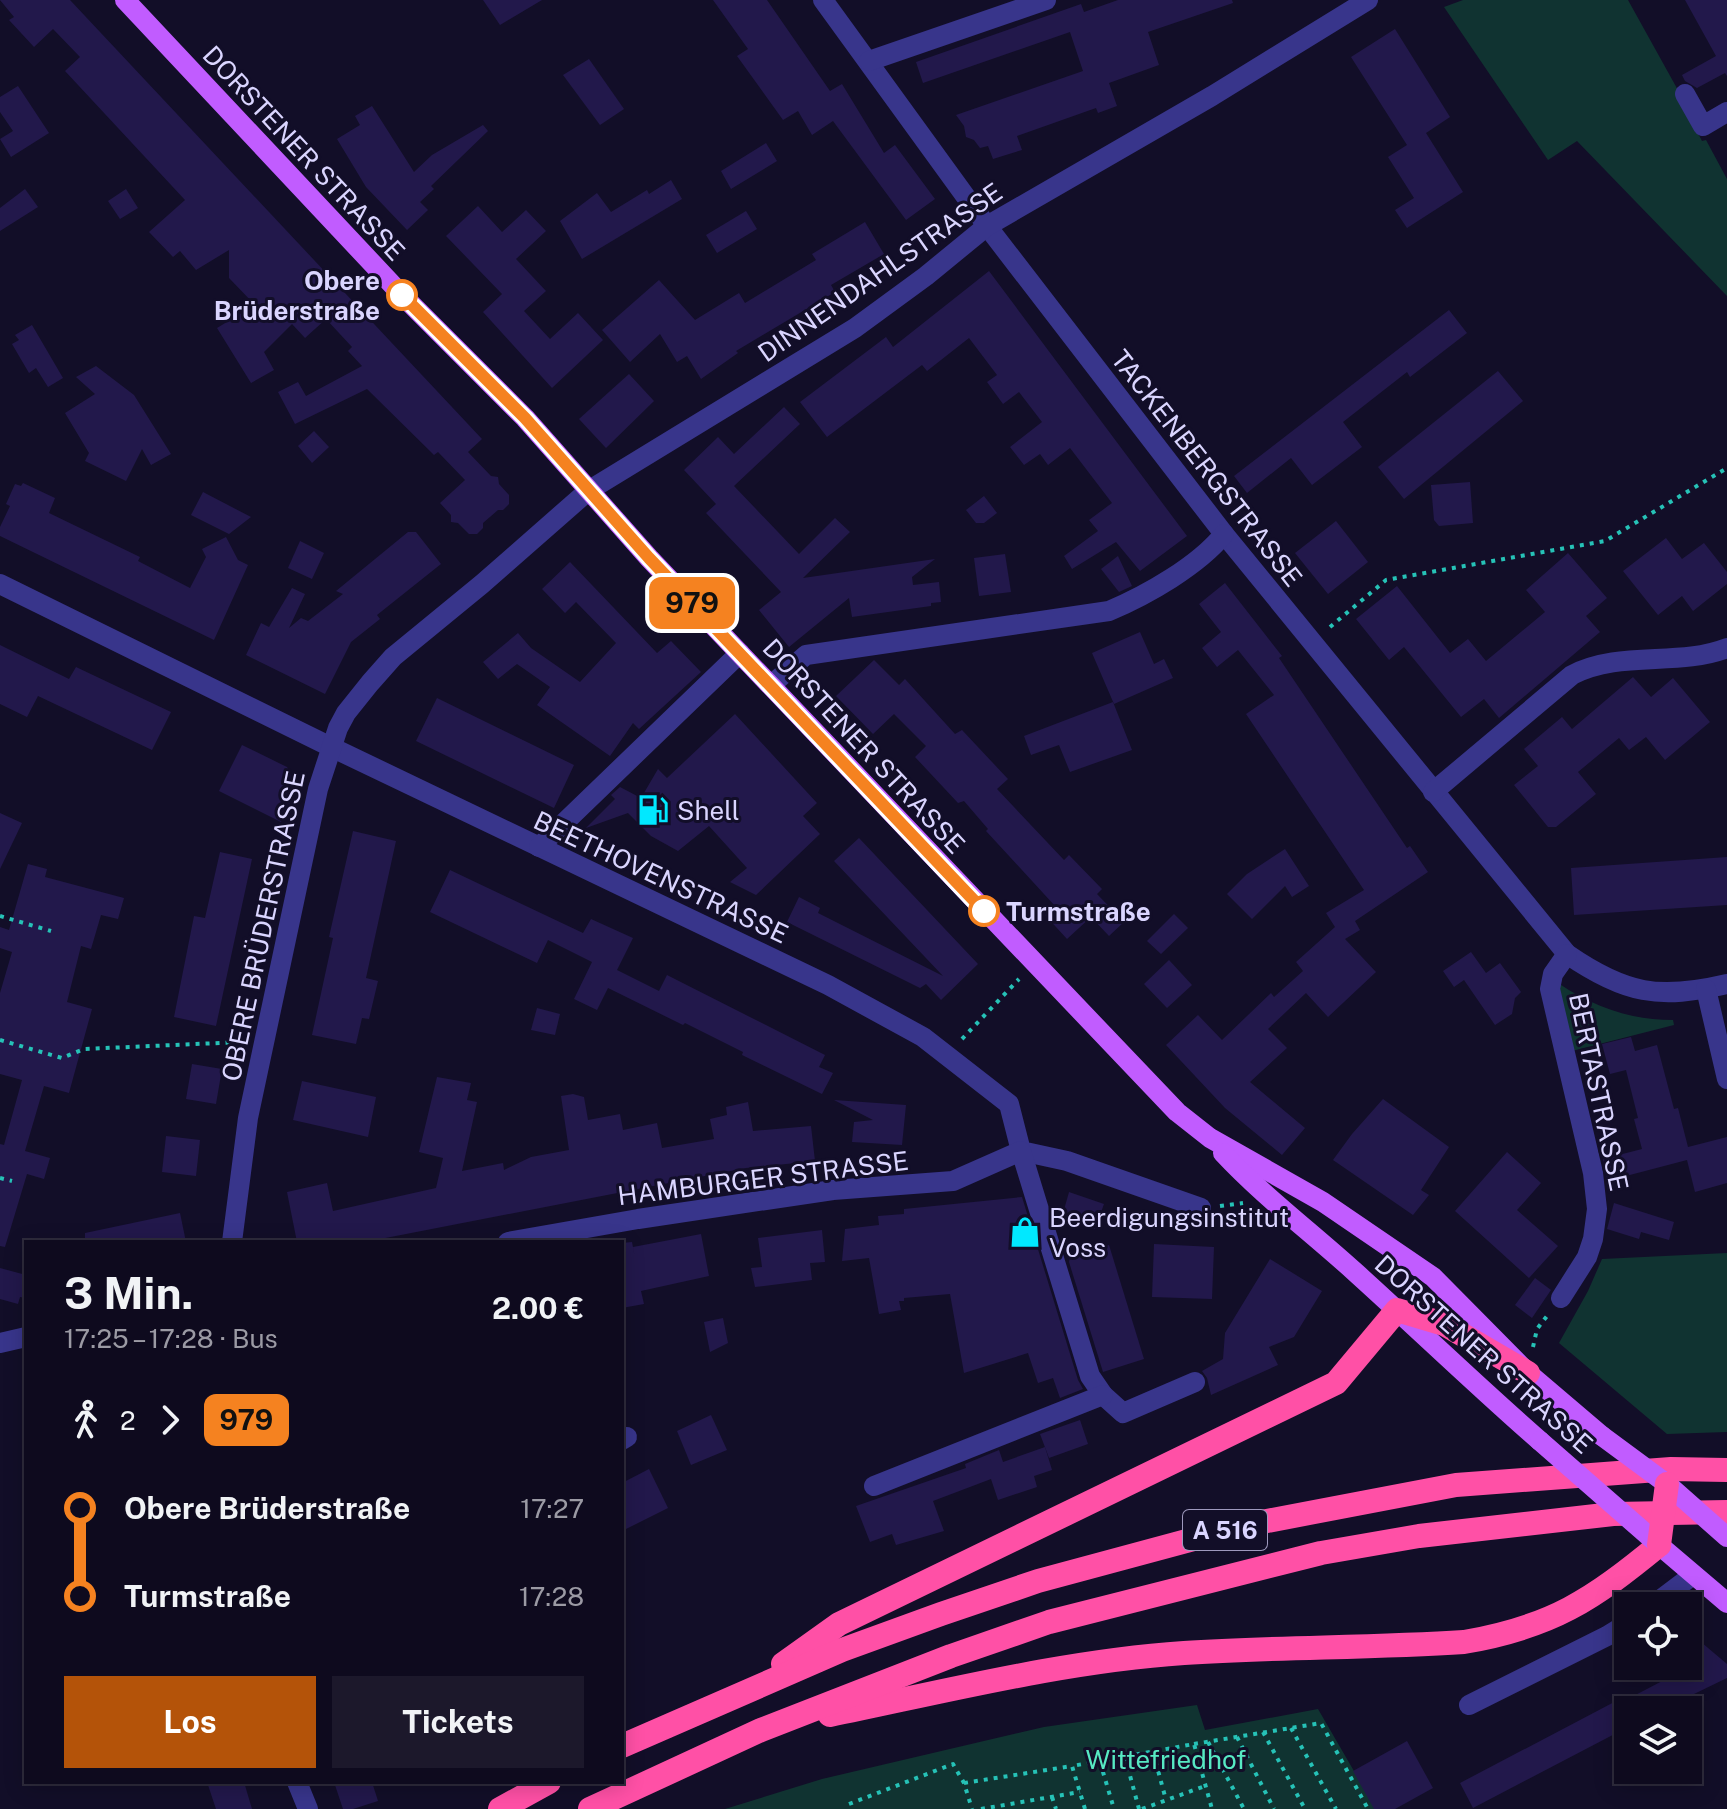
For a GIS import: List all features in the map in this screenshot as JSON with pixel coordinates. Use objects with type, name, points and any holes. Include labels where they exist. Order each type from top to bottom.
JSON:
[{"type":"highway","points":[[745,1691],[839,1624],[1336,1383],[1397,1310],[1444,1324],[1528,1373]]},
{"type":"highway","name":"A 516","points":[[624,1745],[842,1650],[1038,1581],[1246,1525],[1456,1485],[1671,1469],[1727,1470]]},
{"type":"highway","points":[[761,1730],[1114,1660],[1183,1653],[1403,1646],[1464,1642],[1504,1635],[1539,1624],[1582,1603],[1659,1545],[1667,1484]]},
{"type":"highway","name":"A 516","points":[[590,1809],[761,1730],[951,1656],[1049,1622],[1321,1553],[1419,1536],[1613,1514],[1727,1512]]},
{"type":"highway","points":[[500,1809],[545,1784]]},
{"type":"main road","name":"DORSTENER STRASSE","points":[[125,0],[402,295],[525,418],[588,491],[740,653],[1177,1112],[1210,1138],[1271,1200],[1397,1310],[1466,1377],[1727,1603]]},
{"type":"main road","name":"DORSTENER STRASSE","points":[[1210,1138],[1323,1202],[1433,1277],[1528,1373],[1602,1436],[1667,1484],[1727,1537]]},
{"type":"street","name":"TACKENBERGSTRASSE","points":[[823,0],[987,226],[1224,534],[1567,954],[1592,971],[1641,990],[1688,993],[1727,984]]},
{"type":"street","points":[[869,61],[1046,0]]},
{"type":"street","name":"DINNENDAHLSTRASSE","points":[[588,491],[855,328],[987,226],[1199,104],[1345,6],[1368,0]]},
{"type":"street","points":[[1685,94],[1703,126],[1727,112]]},
{"type":"street","name":"OBERE BRÜDERSTRASSE","points":[[232,1240],[248,1118],[263,1041],[318,789],[346,713],[393,657],[588,491]]},
{"type":"street","points":[[771,685],[806,655],[1109,611],[1134,601],[1210,550],[1224,534]]},
{"type":"street","name":"BEETHOVENSTRASSE","points":[[0,584],[331,747],[828,985],[923,1037],[1009,1104],[1090,1376],[1103,1395]]},
{"type":"street","points":[[1433,792],[1583,669],[1634,660],[1671,660],[1707,655],[1727,648]]},
{"type":"street","points":[[539,847],[740,653]]},
{"type":"street","name":"BERTASTRASSE","points":[[1561,1298],[1587,1257],[1597,1209],[1593,1173],[1550,989],[1553,974],[1567,954]]},
{"type":"street","points":[[1706,989],[1727,1079]]},
{"type":"street","points":[[1021,1151],[1067,1161],[1201,1208]]},
{"type":"street","name":"HAMBURGER STRASSE","points":[[519,1240],[833,1190],[953,1181],[1021,1151]]},
{"type":"street","points":[[0,1343],[24,1337]]},
{"type":"street","points":[[874,1486],[1103,1395],[1123,1413],[1195,1382]]},
{"type":"street","points":[[1671,1592],[1693,1575]]},
{"type":"street","points":[[1469,1705],[1614,1632]]},
{"type":"street","points":[[298,1784],[308,1809]]},
{"type":"path","points":[[1311,642],[1386,580],[1605,541],[1727,468]]},
{"type":"path","points":[[0,916],[51,931]]},
{"type":"path","points":[[946,1055],[1034,964]]},
{"type":"path","points":[[0,1040],[62,1058],[84,1049],[263,1041]]},
{"type":"path","points":[[0,1178],[12,1181]]},
{"type":"path","points":[[1201,1208],[1271,1200]]},
{"type":"path","points":[[1528,1373],[1537,1329],[1561,1298]]},
{"type":"path","points":[[964,1783],[1321,1723],[1368,1809]]},
{"type":"path","points":[[1291,1728],[1336,1809]]},
{"type":"path","points":[[1263,1732],[1305,1809]]},
{"type":"path","points":[[1237,1737],[1274,1809]]},
{"type":"path","points":[[1208,1742],[1244,1809]]},
{"type":"path","points":[[1194,1744],[1212,1809]]},
{"type":"path","points":[[1153,1752],[1166,1800]]},
{"type":"path","points":[[1124,1756],[1140,1809],[1205,1786]]},
{"type":"path","points":[[1100,1761],[1114,1809]]},
{"type":"path","points":[[849,1804],[953,1764],[964,1783],[972,1809]]},
{"type":"path","points":[[1072,1766],[1085,1809]]},
{"type":"path","points":[[981,1809],[1080,1792]]},
{"type":"path","points":[[1052,1797],[1056,1809]]},
{"type":"green space","points":[[1463,0],[1628,0],[1689,110],[1687,112],[1702,141],[1706,140],[1727,179],[1727,296],[1577,141],[1548,160],[1444,7]]},
{"type":"green space","points":[[1558,983],[1585,999],[1613,1010],[1642,1018],[1673,1020],[1674,1025],[1572,1051]]},
{"type":"green space","points":[[1727,1253],[1727,1432],[1667,1434],[1559,1343],[1602,1259]]},
{"type":"green space","name":"Wittefriedhof","points":[[1197,1705],[1205,1730],[1318,1709],[1376,1809],[725,1809],[822,1779],[1044,1727]]},
{"type":"building","points":[[0,0],[70,0],[482,439],[468,452],[491,476],[498,477],[499,484],[509,495],[509,504],[503,510],[498,510],[483,523],[477,534],[469,534],[458,523],[451,522],[451,515],[440,503],[465,480],[438,452],[434,455],[367,389],[295,424],[278,392],[298,382],[306,396],[362,366],[348,351],[352,347],[326,319],[305,338],[292,324],[264,352],[274,370],[251,383],[217,328],[255,305],[229,278],[229,250],[196,270],[180,251],[173,257],[149,232],[185,200],[65,71],[80,57],[53,29],[34,47],[9,20],[14,17]]},
{"type":"building","points":[[483,0],[542,0],[500,25]]},
{"type":"building","points":[[713,0],[767,0],[830,91],[842,84],[884,153],[895,145],[935,199],[906,220],[833,121],[812,135],[798,111],[783,120],[737,56],[748,49]]},
{"type":"building","points":[[1118,0],[1232,0],[1233,3],[1148,32],[1159,65],[1109,83],[1117,106],[1098,113],[1096,108],[1017,136],[1022,150],[993,159],[988,146],[980,148],[974,140],[966,137],[964,126],[956,115],[1083,71],[1070,32],[923,83],[916,62],[1081,4],[1084,12]]},
{"type":"building","points":[[1685,0],[1727,0],[1727,76],[1725,73],[1697,88],[1685,81],[1682,75],[1716,56]]},
{"type":"building","points":[[1395,29],[1450,117],[1426,133],[1463,192],[1407,228],[1395,210],[1414,198],[1388,157],[1407,145],[1351,57]]},
{"type":"building","points":[[589,59],[624,109],[600,125],[563,75]]},
{"type":"building","points":[[18,86],[49,133],[11,157],[0,139],[13,131],[0,112],[0,97]]},
{"type":"building","points":[[372,106],[414,172],[432,155],[483,125],[488,131],[431,186],[434,189],[420,202],[428,210],[407,230],[366,187],[337,139],[360,125],[355,116]]},
{"type":"building","points":[[766,143],[777,161],[731,189],[721,171]]},
{"type":"building","points":[[671,180],[682,199],[582,259],[560,221],[597,193],[611,212],[647,190],[649,194]]},
{"type":"building","points":[[25,189],[38,207],[0,231],[0,208]]},
{"type":"building","points":[[126,189],[138,208],[120,219],[108,201]]},
{"type":"building","points":[[478,206],[502,232],[526,210],[546,231],[516,259],[546,291],[524,311],[550,339],[578,313],[603,340],[552,388],[483,312],[502,294],[446,236]]},
{"type":"building","points":[[746,211],[757,229],[717,253],[706,235]]},
{"type":"building","points":[[865,222],[884,254],[831,285],[835,292],[736,351],[738,353],[701,379],[687,356],[677,362],[660,334],[630,362],[602,330],[659,280],[695,320],[739,293],[745,303],[816,260],[812,254]]},
{"type":"building","points":[[989,271],[1187,536],[1140,571],[1116,542],[1072,569],[1064,556],[1098,531],[1089,520],[1112,503],[1070,448],[1048,465],[1040,454],[1024,465],[1010,447],[1042,422],[1019,392],[1003,404],[987,382],[997,375],[969,338],[927,371],[922,365],[827,437],[800,402],[886,337],[893,347]]},
{"type":"building","points":[[1449,310],[1467,333],[1410,377],[1407,372],[1343,422],[1362,447],[1312,485],[1291,458],[1247,493],[1234,476]]},
{"type":"building","points":[[32,325],[63,378],[48,387],[36,368],[29,373],[12,344],[19,340],[15,335]]},
{"type":"building","points":[[96,366],[134,395],[171,454],[151,465],[142,449],[126,481],[85,461],[89,453],[65,413],[95,394],[76,377]]},
{"type":"building","points":[[1498,371],[1523,401],[1404,499],[1378,467]]},
{"type":"building","points":[[629,374],[654,401],[606,448],[579,419]]},
{"type":"building","points":[[784,407],[800,424],[734,486],[799,554],[835,518],[850,532],[803,578],[935,559],[912,577],[913,585],[939,582],[941,602],[852,617],[849,598],[789,647],[759,610],[781,592],[706,513],[716,504],[684,470],[718,437],[734,454]]},
{"type":"building","points":[[314,431],[329,447],[312,463],[298,446]]},
{"type":"building","points":[[1470,482],[1473,523],[1439,526],[1434,520],[1431,485]]},
{"type":"building","points":[[23,483],[55,498],[49,513],[140,557],[138,561],[190,588],[206,557],[202,549],[226,537],[238,560],[248,565],[214,640],[0,536],[0,527],[10,506],[6,504],[15,484],[21,486]]},
{"type":"building","points":[[203,492],[251,517],[229,534],[191,515]]},
{"type":"building","points":[[984,496],[997,513],[984,523],[976,523],[966,510]]},
{"type":"building","points":[[1336,521],[1368,562],[1328,594],[1295,553]]},
{"type":"building","points":[[408,532],[416,532],[441,564],[377,615],[380,619],[351,642],[325,694],[246,655],[261,623],[269,627],[292,588],[305,594],[289,628],[301,618],[308,621],[343,594],[336,591]]},
{"type":"building","points":[[1666,538],[1682,559],[1704,543],[1727,572],[1727,584],[1693,611],[1682,596],[1658,615],[1623,571]]},
{"type":"building","points":[[300,541],[324,553],[312,579],[288,568]]},
{"type":"building","points":[[1568,553],[1607,598],[1586,616],[1600,632],[1499,718],[1484,699],[1461,717],[1404,647],[1389,660],[1356,619],[1397,586],[1450,653],[1468,639],[1486,661],[1545,612],[1526,590]]},
{"type":"building","points":[[1005,554],[1011,592],[979,596],[974,558]]},
{"type":"building","points":[[1118,556],[1132,586],[1119,592],[1101,569]]},
{"type":"building","points":[[570,562],[657,653],[671,641],[701,672],[639,729],[633,723],[610,756],[537,705],[550,687],[517,664],[498,679],[483,662],[518,633],[531,648],[580,682],[616,643],[576,602],[565,613],[542,589]]},
{"type":"building","points":[[1225,583],[1282,656],[1279,658],[1407,848],[1410,846],[1428,872],[1355,921],[1360,930],[1345,939],[1376,972],[1328,1017],[1306,993],[1268,1029],[1287,1048],[1250,1082],[1305,1128],[1282,1155],[1225,1108],[1166,1045],[1198,1015],[1222,1040],[1271,993],[1274,997],[1303,971],[1296,962],[1335,927],[1326,913],[1364,890],[1246,714],[1274,695],[1238,650],[1217,667],[1202,648],[1221,632],[1199,604]]},
{"type":"building","points":[[1140,632],[1154,664],[1164,659],[1173,678],[1114,704],[1092,653]]},
{"type":"building","points":[[0,645],[69,679],[76,667],[171,712],[152,750],[38,696],[27,717],[0,704]]},
{"type":"building","points":[[874,660],[899,685],[905,679],[955,734],[962,730],[1008,779],[997,789],[1064,860],[1069,855],[1102,889],[1097,894],[1124,922],[1109,936],[1091,917],[1067,939],[1045,915],[1055,906],[986,831],[988,829],[964,801],[958,803],[915,757],[926,746],[894,714],[873,734],[836,696]]},
{"type":"building","points":[[1633,677],[1651,697],[1673,678],[1710,722],[1665,760],[1646,737],[1629,750],[1619,738],[1578,772],[1596,794],[1556,827],[1548,827],[1514,785],[1538,766],[1524,749],[1562,717],[1572,729]]},
{"type":"building","points":[[437,698],[574,765],[554,808],[416,741]]},
{"type":"building","points":[[1113,702],[1132,750],[1070,772],[1059,745],[1031,755],[1024,736]]},
{"type":"building","points":[[735,714],[817,803],[803,816],[820,834],[756,895],[730,882],[747,868],[709,826],[678,851],[651,836],[628,813],[586,828],[615,799],[611,795],[620,787],[641,798],[658,769],[667,778]]},
{"type":"building","points":[[242,745],[287,767],[295,782],[294,795],[281,822],[219,791]]},
{"type":"building","points":[[0,813],[22,823],[0,869]]},
{"type":"building","points":[[353,831],[396,841],[366,978],[378,981],[369,1019],[362,1018],[356,1044],[312,1035],[333,938],[329,937]]},
{"type":"building","points":[[859,838],[978,964],[941,1000],[926,984],[920,988],[787,922],[799,897],[820,908],[818,913],[943,976],[834,861]]},
{"type":"building","points":[[1285,849],[1309,886],[1292,897],[1285,886],[1252,919],[1227,894],[1247,874]]},
{"type":"building","points":[[220,852],[252,859],[216,1026],[174,1017],[194,916],[205,918]]},
{"type":"building","points":[[1727,857],[1727,905],[1574,915],[1571,868]]},
{"type":"building","points":[[28,864],[47,869],[45,877],[124,898],[118,919],[101,915],[91,949],[81,946],[67,1002],[92,1009],[69,1093],[44,1086],[25,1151],[50,1158],[44,1179],[27,1174],[5,1247],[0,1246],[0,1144],[4,1145],[22,1080],[0,1074],[0,993],[12,952],[0,948],[0,927],[9,930]]},
{"type":"building","points":[[450,870],[583,933],[591,919],[633,938],[617,970],[659,991],[667,975],[825,1055],[819,1067],[833,1073],[822,1094],[685,1023],[683,1025],[608,988],[597,1010],[574,999],[592,962],[548,940],[537,963],[430,912]]},
{"type":"building","points":[[1174,914],[1188,928],[1161,954],[1147,941]]},
{"type":"building","points":[[1471,952],[1486,973],[1500,963],[1521,992],[1515,998],[1512,1014],[1495,1025],[1464,980],[1454,987],[1443,971]]},
{"type":"building","points":[[1169,960],[1192,985],[1167,1008],[1144,984]]},
{"type":"building","points":[[537,1008],[560,1014],[555,1035],[531,1030]]},
{"type":"building","points":[[1631,1037],[1635,1051],[1657,1045],[1688,1147],[1727,1137],[1727,1183],[1695,1192],[1687,1160],[1607,1181],[1603,1159],[1642,1149],[1626,1070],[1610,1074],[1602,1044]]},
{"type":"building","points":[[192,1064],[222,1069],[216,1104],[186,1099]]},
{"type":"building","points":[[437,1077],[471,1083],[467,1100],[477,1102],[462,1171],[503,1163],[504,1170],[531,1157],[569,1150],[561,1096],[573,1094],[584,1097],[588,1120],[620,1114],[623,1130],[657,1123],[662,1148],[714,1139],[710,1119],[727,1115],[726,1107],[748,1102],[753,1131],[811,1126],[815,1161],[746,1168],[375,1240],[297,1240],[287,1192],[327,1183],[333,1211],[436,1188],[443,1158],[419,1152]]},
{"type":"building","points":[[302,1081],[376,1097],[368,1137],[293,1120]]},
{"type":"building","points":[[1383,1099],[1449,1147],[1421,1190],[1429,1195],[1413,1215],[1333,1160]]},
{"type":"building","points":[[834,1100],[906,1105],[902,1145],[852,1142],[854,1122],[873,1120]]},
{"type":"building","points":[[166,1136],[200,1140],[196,1176],[162,1172]]},
{"type":"building","points":[[1507,1152],[1541,1183],[1517,1210],[1558,1246],[1529,1278],[1455,1211]]},
{"type":"building","points":[[1069,1192],[1104,1204],[1095,1229],[1062,1217]]},
{"type":"building","points":[[1022,1197],[1083,1389],[1060,1398],[1053,1378],[1038,1383],[1028,1353],[964,1373],[950,1294],[904,1298],[904,1301],[899,1301],[901,1310],[879,1314],[869,1258],[842,1261],[845,1229],[879,1225],[878,1216],[904,1214],[904,1209]]},
{"type":"building","points":[[1614,1203],[1674,1222],[1669,1240],[1641,1232],[1639,1239],[1607,1229]]},
{"type":"building","points":[[180,1213],[186,1240],[85,1240],[85,1233]]},
{"type":"building","points":[[822,1230],[825,1262],[810,1263],[812,1280],[755,1287],[751,1268],[762,1267],[758,1238]]},
{"type":"building","points":[[701,1234],[709,1276],[641,1291],[644,1304],[624,1308],[624,1243],[632,1242],[635,1258],[633,1247]]},
{"type":"building","points":[[1154,1244],[1214,1247],[1212,1299],[1152,1297]]},
{"type":"building","points":[[1109,1245],[1144,1359],[1103,1372],[1069,1262],[1070,1257]]},
{"type":"building","points":[[1270,1259],[1322,1291],[1294,1337],[1269,1347],[1278,1365],[1211,1395],[1202,1371],[1223,1359],[1225,1333]]},
{"type":"building","points":[[0,1268],[24,1274],[24,1298],[20,1297],[18,1304],[0,1299]]},
{"type":"building","points":[[1535,1278],[1551,1290],[1532,1318],[1515,1305]]},
{"type":"building","points":[[723,1318],[728,1343],[710,1352],[704,1322]]},
{"type":"building","points":[[711,1415],[727,1450],[691,1465],[677,1431]]},
{"type":"building","points":[[1080,1420],[1088,1444],[1049,1458],[1040,1434]]},
{"type":"building","points":[[1045,1447],[1052,1470],[1034,1476],[1037,1487],[998,1500],[991,1479],[933,1501],[944,1531],[896,1545],[892,1534],[870,1542],[856,1506],[966,1468],[965,1464],[999,1450],[1003,1462]]},
{"type":"building","points":[[649,1469],[668,1508],[624,1530],[624,1482]]},
{"type":"building","points":[[1702,1643],[1727,1664],[1727,1678],[1690,1696],[1633,1696],[1664,1680],[1702,1680]]},
{"type":"building","points":[[1614,1702],[1614,1734],[1473,1808],[1460,1783]]},
{"type":"building","points":[[1407,1741],[1433,1788],[1395,1809],[1374,1809],[1353,1771]]},
{"type":"building","points":[[208,1784],[245,1784],[252,1809],[216,1809]]},
{"type":"building","points":[[335,1784],[373,1784],[378,1801],[343,1809]]},
{"type":"bus line","name":"979","points":[[402,295],[525,418],[649,558],[984,911]]},
{"type":"place","name":"Obere Brüderstraße","points":[[402,295]]},
{"type":"place","name":"Shell","points":[[653,810]]},
{"type":"place","name":"Turmstraße","points":[[984,911]]},
{"type":"place","name":"Beerdigungsinstitut Voss","points":[[1025,1232]]}]
